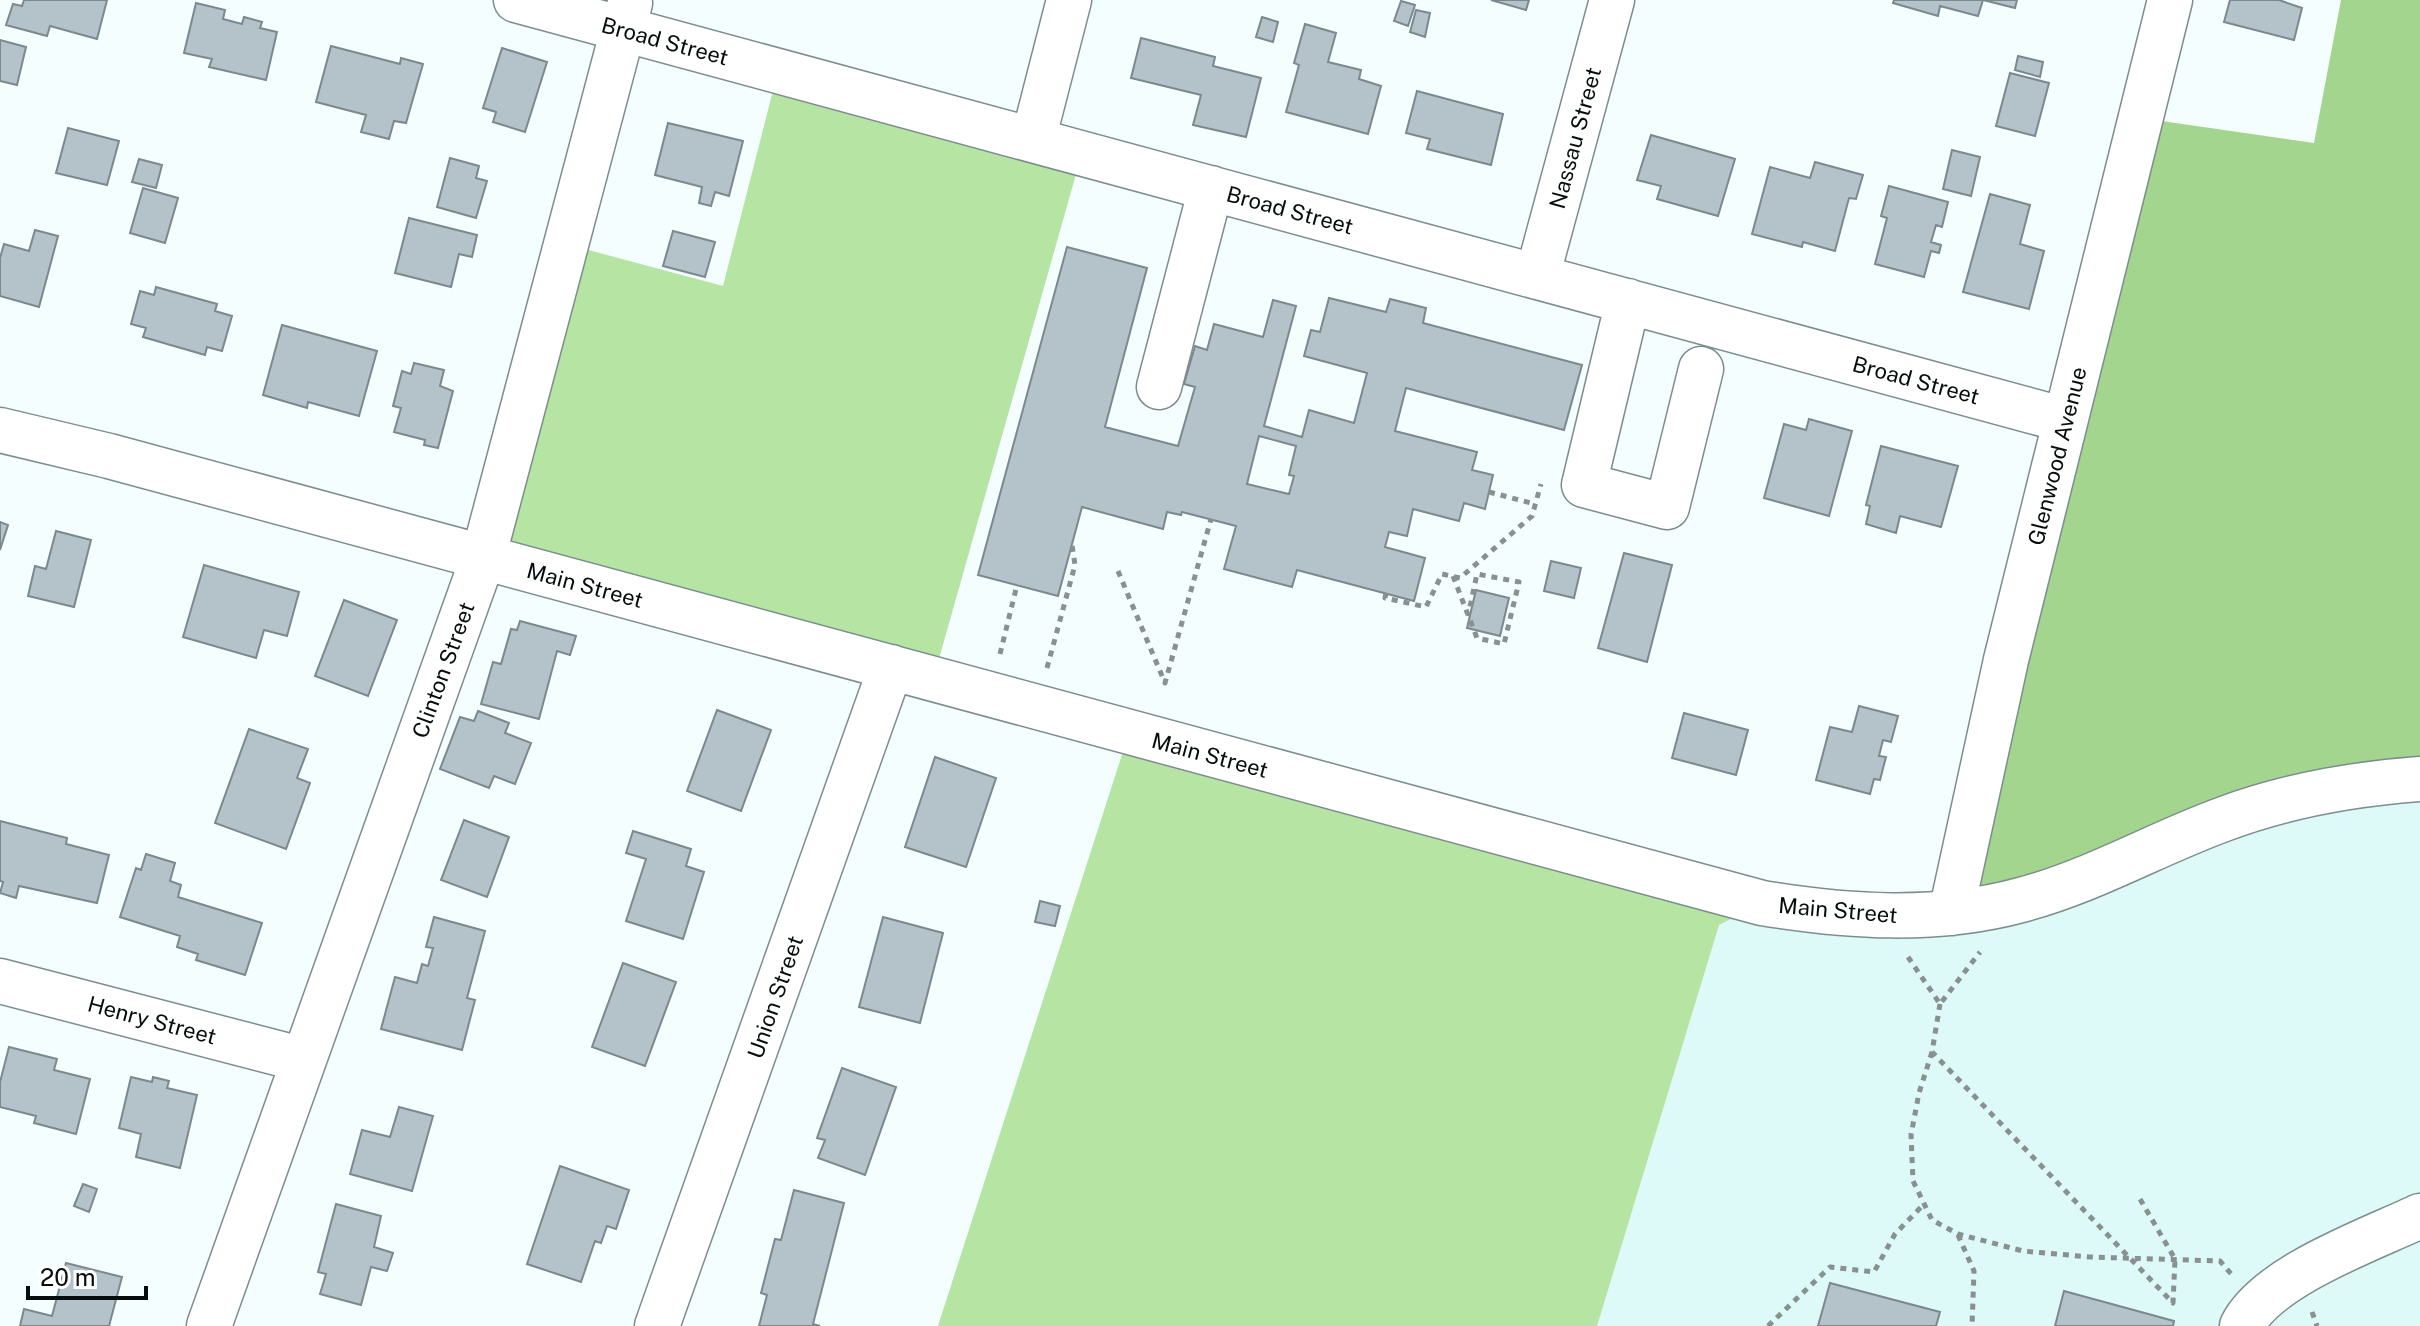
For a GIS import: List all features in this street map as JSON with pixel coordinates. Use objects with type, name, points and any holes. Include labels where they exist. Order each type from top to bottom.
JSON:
[{"type":"street","name":"Broad Street","points":[[516,0],[627,15],[1033,140],[2065,420]]},
{"type":"street","points":[[1033,140],[1069,0]]},
{"type":"street","name":"Nassau Street","points":[[1537,277],[1612,0]]},
{"type":"street","name":"Glenwood Avenue","points":[[1951,913],[2006,660],[2170,0]]},
{"type":"street","name":"Clinton Street","points":[[209,1326],[483,558],[627,15]]},
{"type":"street","points":[[1159,387],[1211,188]]},
{"type":"street","points":[[1628,301],[1584,485],[1667,507],[1701,369]]},
{"type":"street","name":"Main Street","points":[[0,433],[54,444],[483,558],[1762,903],[1821,913],[1881,916],[1951,913],[2019,901],[2086,880],[2223,819],[2294,796],[2363,783],[2420,779]]},
{"type":"street","name":"Union Street","points":[[657,1326],[891,667]]},
{"type":"street","name":"Henry Street","points":[[0,981],[304,1060]]},
{"type":"street","points":[[2242,1326],[2249,1311],[2286,1279],[2420,1216]]},
{"type":"path","points":[[1386,593],[1385,598],[1426,607],[1442,574],[1460,578],[1532,516],[1543,479]]},
{"type":"path","points":[[1489,492],[1535,504]]},
{"type":"path","points":[[1118,571],[1165,683],[1211,519]]},
{"type":"path","points":[[1036,708],[1075,565],[1072,545]]},
{"type":"path","points":[[1453,576],[1468,616],[1477,638],[1504,644],[1519,582],[1477,574],[1468,616]]},
{"type":"path","points":[[990,695],[1017,585]]},
{"type":"path","points":[[1940,1004],[1932,1052],[1919,1093],[1911,1135],[1913,1181],[1932,1220],[1958,1234],[2023,1251],[2090,1257],[2220,1261]]},
{"type":"path","points":[[1932,1052],[2173,1303],[2175,1259],[2140,1199]]},
{"type":"path","points":[[1768,1326],[1830,1267],[1874,1272],[1895,1234],[1924,1204]]},
{"type":"path","points":[[1958,1234],[1974,1271],[1972,1326]]},
{"type":"shaded area","points":[[1129,733],[1881,916],[2420,779],[2420,1326],[938,1326]]},
{"type":"green space","points":[[2341,0],[2420,0],[2420,779],[1951,913],[2141,118],[2314,143]]},
{"type":"green space","points":[[778,71],[1082,153],[933,680],[483,558],[566,244],[723,286]]},
{"type":"green space","points":[[1129,733],[1762,903],[1719,925],[1597,1326],[938,1326]]},
{"type":"building","points":[[24,0],[107,0],[97,39],[50,26],[47,36],[6,25],[13,4],[22,6]]},
{"type":"building","points":[[1491,0],[1529,0],[1526,10]]},
{"type":"building","points":[[1894,0],[1983,0],[1978,16],[1940,6],[1938,16],[1893,3]]},
{"type":"building","points":[[1983,0],[2017,0],[2015,8]]},
{"type":"building","points":[[2230,0],[2279,0],[2302,8],[2294,40],[2224,22]]},
{"type":"building","points":[[1401,1],[1415,5],[1408,26],[1394,21]]},
{"type":"building","points":[[196,3],[225,10],[223,19],[242,24],[244,17],[262,22],[260,28],[277,32],[266,80],[209,67],[212,59],[184,53]]},
{"type":"building","points":[[1416,10],[1430,13],[1425,37],[1410,32]]},
{"type":"building","points":[[1262,17],[1278,22],[1273,42],[1256,37]]},
{"type":"building","points":[[1305,24],[1336,33],[1328,62],[1361,70],[1359,79],[1381,86],[1368,134],[1286,112],[1299,65],[1294,63]]},
{"type":"building","points":[[1141,38],[1215,57],[1213,66],[1261,78],[1246,137],[1193,125],[1201,95],[1131,78]]},
{"type":"building","points":[[0,40],[26,47],[17,85],[0,81]]},
{"type":"building","points":[[331,46],[400,64],[401,58],[423,64],[406,123],[394,121],[389,139],[361,132],[366,115],[316,102]]},
{"type":"building","points":[[502,48],[547,62],[525,132],[493,122],[496,112],[483,108]]},
{"type":"building","points":[[2018,56],[2043,62],[2040,77],[2015,70]]},
{"type":"building","points":[[2010,73],[2049,83],[2035,136],[1996,126]]},
{"type":"building","points":[[1417,91],[1503,114],[1491,165],[1427,149],[1430,139],[1406,133]]},
{"type":"building","points":[[668,123],[743,141],[729,196],[715,192],[711,206],[699,203],[702,187],[655,175]]},
{"type":"building","points":[[68,128],[119,141],[107,185],[56,173]]},
{"type":"building","points":[[1651,135],[1735,159],[1718,216],[1657,199],[1661,186],[1637,180]]},
{"type":"building","points":[[1952,150],[1980,157],[1971,196],[1943,189]]},
{"type":"building","points":[[450,158],[479,166],[476,178],[487,181],[476,218],[437,207]]},
{"type":"building","points":[[139,159],[162,165],[156,188],[132,182]]},
{"type":"building","points":[[1815,162],[1863,175],[1856,199],[1849,198],[1835,251],[1803,242],[1802,247],[1752,234],[1770,167],[1810,178]]},
{"type":"building","points":[[1889,186],[1948,202],[1942,227],[1936,225],[1931,242],[1941,245],[1939,253],[1931,251],[1924,277],[1875,264],[1887,218],[1881,216]]},
{"type":"building","points":[[143,188],[178,198],[165,243],[130,233]]},
{"type":"building","points":[[1990,194],[2030,205],[2020,244],[2044,251],[2029,309],[1963,292]]},
{"type":"building","points":[[409,218],[477,235],[472,257],[459,254],[451,287],[395,273]]},
{"type":"building","points":[[35,230],[58,236],[39,307],[0,296],[0,258],[4,244],[29,251]]},
{"type":"building","points":[[673,231],[715,242],[705,277],[663,266]]},
{"type":"building","points":[[1067,247],[1147,268],[1105,427],[1178,446],[1195,387],[1184,384],[1195,346],[1207,350],[1214,324],[1263,337],[1273,300],[1296,306],[1264,426],[1302,437],[1309,410],[1354,423],[1367,373],[1304,356],[1311,330],[1320,332],[1329,298],[1386,312],[1390,299],[1426,308],[1423,323],[1582,365],[1564,430],[1406,388],[1395,431],[1477,452],[1472,470],[1493,475],[1485,509],[1464,503],[1459,521],[1413,509],[1407,536],[1389,532],[1385,547],[1425,558],[1414,601],[1297,570],[1292,587],[1224,569],[1236,526],[1182,512],[1181,515],[1167,512],[1163,529],[1082,507],[1058,596],[978,575]],"holes":[[[1259,436],[1296,446],[1289,475],[1294,476],[1289,494],[1247,484]]]},
{"type":"building","points":[[156,287],[217,304],[215,311],[232,316],[222,351],[207,347],[205,355],[143,337],[146,328],[131,324],[140,291],[154,295]]},
{"type":"building","points":[[282,325],[377,351],[359,416],[308,402],[307,408],[263,395]]},
{"type":"building","points":[[414,363],[444,370],[440,386],[453,391],[438,448],[424,445],[425,440],[394,432],[401,408],[393,406],[402,371],[411,374]]},
{"type":"building","points":[[1809,419],[1852,431],[1829,516],[1764,498],[1784,424],[1806,430]]},
{"type":"building","points":[[1881,446],[1958,466],[1941,527],[1900,516],[1896,533],[1866,524],[1870,506],[1866,505]]},
{"type":"building","points":[[0,522],[8,525],[0,550]]},
{"type":"building","points":[[56,531],[91,540],[74,607],[28,596],[35,566],[46,569]]},
{"type":"building","points":[[1624,553],[1672,565],[1647,662],[1598,648]]},
{"type":"building","points":[[1551,561],[1581,568],[1574,598],[1544,591]]},
{"type":"building","points":[[204,565],[299,592],[287,636],[264,630],[256,658],[183,637]]},
{"type":"building","points":[[1476,590],[1509,598],[1500,636],[1467,628]]},
{"type":"building","points":[[344,600],[397,620],[368,696],[315,676]]},
{"type":"building","points":[[520,621],[576,636],[570,655],[557,651],[539,719],[481,704],[493,662],[501,664],[511,629],[517,630]]},
{"type":"building","points":[[1859,706],[1898,716],[1891,742],[1883,740],[1879,756],[1886,757],[1880,780],[1874,779],[1870,794],[1816,780],[1830,727],[1852,732]]},
{"type":"building","points":[[717,710],[771,730],[741,811],[687,791]]},
{"type":"building","points":[[478,711],[509,723],[505,733],[531,743],[515,784],[494,776],[489,788],[440,769],[460,717],[474,721]]},
{"type":"building","points":[[1684,713],[1748,730],[1736,775],[1672,758]]},
{"type":"building","points":[[249,729],[308,749],[297,778],[310,783],[286,849],[215,823]]},
{"type":"building","points":[[935,757],[996,778],[966,867],[905,847]]},
{"type":"building","points":[[464,820],[509,837],[487,897],[441,880]]},
{"type":"building","points":[[0,821],[67,838],[66,844],[109,855],[97,903],[19,886],[16,898],[0,893],[3,882],[0,881]]},
{"type":"building","points":[[633,831],[691,849],[686,866],[704,872],[683,939],[626,921],[646,859],[626,853]]},
{"type":"building","points":[[146,854],[175,863],[170,881],[181,885],[178,897],[262,923],[245,975],[196,960],[198,954],[177,947],[180,936],[120,917],[136,868],[141,870]]},
{"type":"building","points":[[1040,901],[1060,906],[1055,926],[1035,922]]},
{"type":"building","points":[[434,917],[485,931],[467,998],[475,1000],[462,1050],[381,1029],[395,977],[417,983],[422,964],[428,966],[433,948],[426,947]]},
{"type":"building","points":[[883,917],[943,933],[920,1023],[859,1007]]},
{"type":"building","points":[[623,963],[676,982],[645,1066],[592,1047]]},
{"type":"building","points":[[9,1047],[57,1059],[54,1070],[90,1079],[76,1134],[34,1123],[36,1116],[0,1107],[0,1082]]},
{"type":"building","points":[[842,1068],[896,1087],[865,1175],[818,1158],[825,1140],[817,1138]]},
{"type":"building","points":[[131,1077],[152,1082],[153,1077],[169,1081],[167,1088],[197,1095],[180,1168],[136,1157],[141,1134],[119,1128]]},
{"type":"building","points":[[399,1107],[433,1116],[412,1191],[350,1174],[362,1130],[390,1137]]},
{"type":"building","points":[[560,1166],[629,1190],[616,1229],[607,1226],[601,1243],[595,1241],[581,1282],[527,1264]]},
{"type":"building","points":[[83,1184],[97,1189],[89,1212],[74,1206]]},
{"type":"building","points":[[794,1190],[844,1203],[813,1324],[820,1326],[759,1326],[767,1295],[761,1293],[775,1239],[781,1240]]},
{"type":"building","points":[[336,1204],[381,1216],[374,1247],[393,1253],[387,1271],[371,1267],[361,1305],[320,1294],[326,1274],[318,1272]]},
{"type":"building","points":[[66,1263],[122,1277],[109,1326],[20,1326],[24,1309],[52,1316]]},
{"type":"building","points":[[1830,1283],[1940,1312],[1936,1326],[1818,1326]]},
{"type":"building","points":[[2064,1291],[2174,1321],[2173,1326],[2055,1326]]}]
